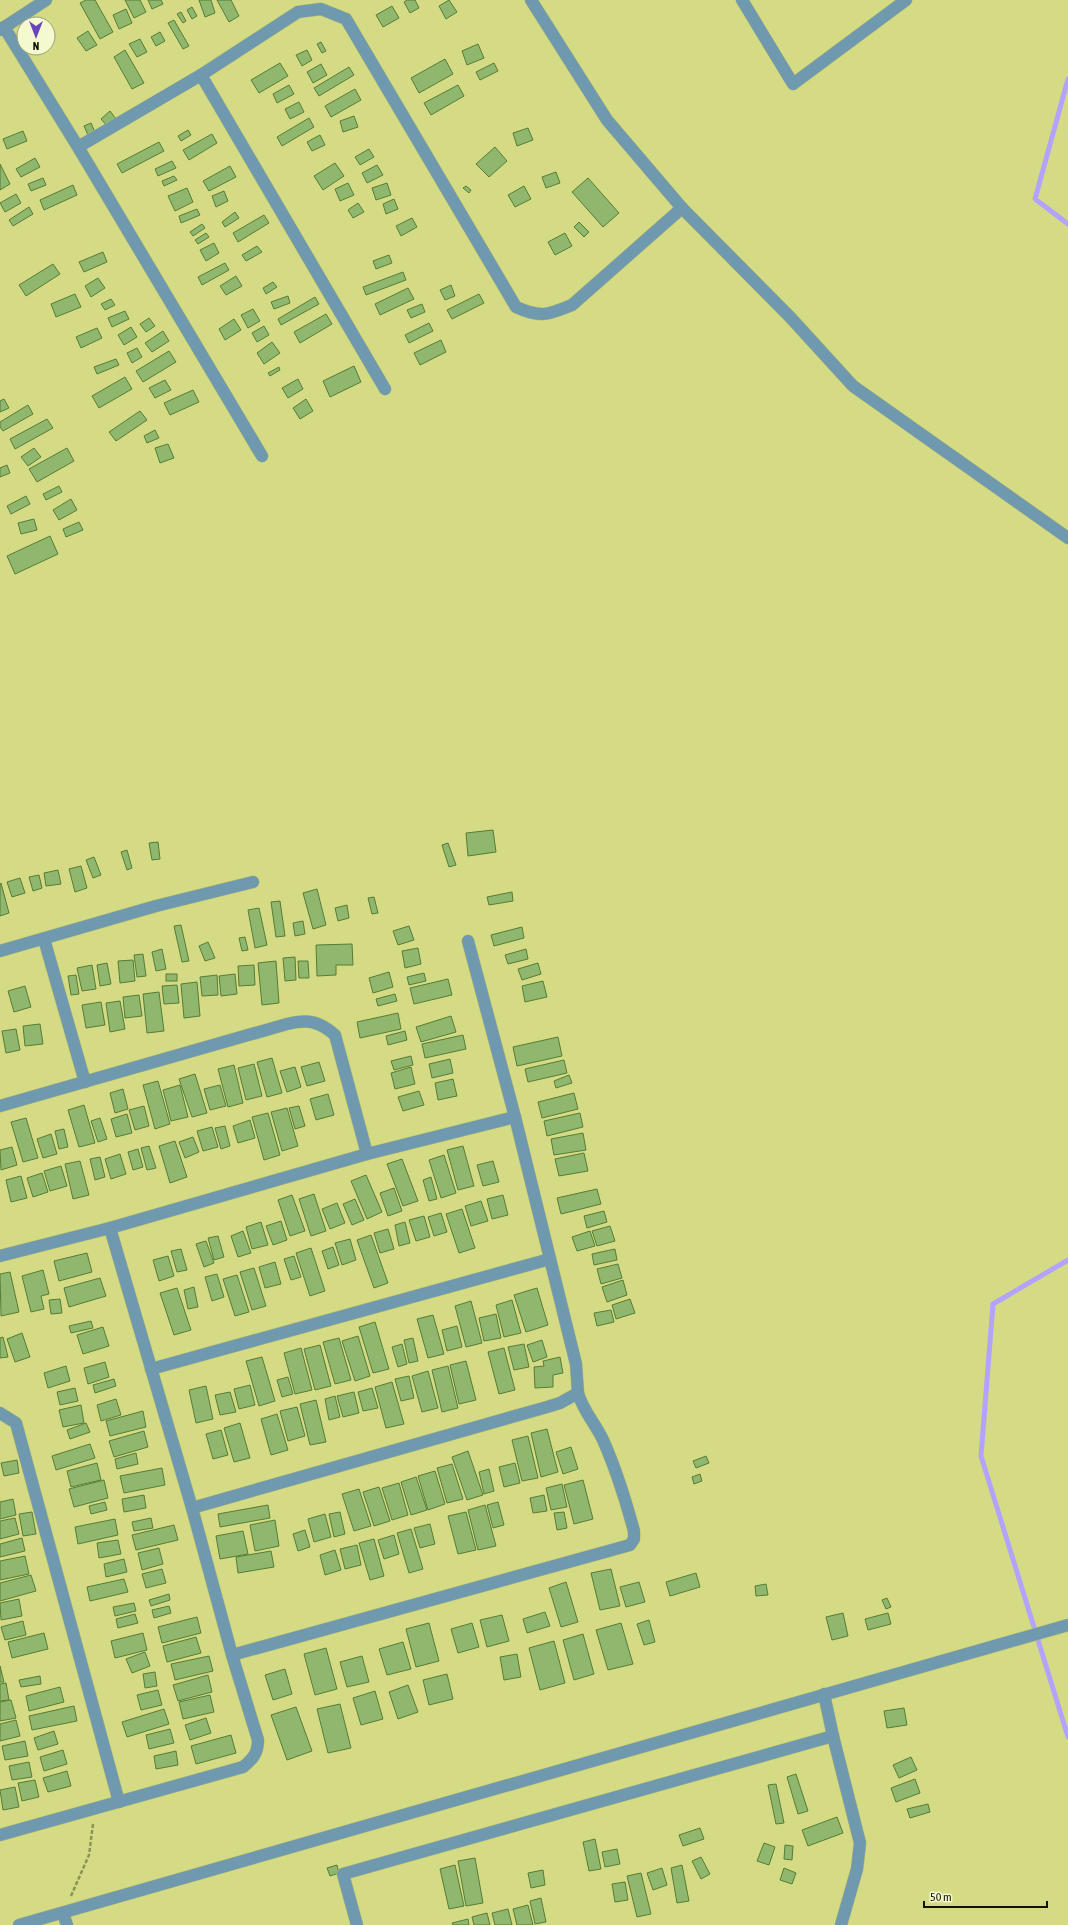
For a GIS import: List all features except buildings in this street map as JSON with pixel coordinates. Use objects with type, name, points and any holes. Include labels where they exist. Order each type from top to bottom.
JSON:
[{"type":"street","points":[[46,0],[2,28],[78,146],[262,456]]},
{"type":"street","points":[[530,0],[607,120],[682,208],[790,317],[853,386],[1068,538]]},
{"type":"street","points":[[742,0],[793,84],[906,0]]},
{"type":"street","points":[[78,146],[201,75],[298,12],[321,9],[346,19],[516,307],[533,315],[553,314],[572,305],[682,208]]},
{"type":"street","points":[[201,75],[385,389]]},
{"type":"street","points":[[0,951],[156,906],[252,882]]},
{"type":"street","points":[[44,939],[85,1082]]},
{"type":"street","points":[[232,1655],[630,1545],[634,1539],[634,1531],[617,1470],[600,1433],[581,1405],[578,1394],[576,1364],[515,1117],[468,941]]},
{"type":"street","points":[[0,1106],[302,1020],[325,1026],[335,1035],[367,1154]]},
{"type":"street","points":[[0,1256],[110,1228],[367,1154],[515,1117]]},
{"type":"street","points":[[0,1835],[243,1767],[252,1760],[258,1750],[258,1740],[232,1655],[192,1508],[110,1228]]},
{"type":"street","points":[[151,1369],[550,1259]]},
{"type":"street","points":[[192,1508],[547,1407],[560,1403],[578,1394]]},
{"type":"street","points":[[0,1413],[16,1423],[119,1802]]},
{"type":"street","points":[[19,1925],[1068,1625]]},
{"type":"street","points":[[824,1694],[860,1843],[857,1869],[841,1925]]},
{"type":"street","points":[[357,1925],[343,1874],[833,1736]]},
{"type":"street","points":[[63,1913],[66,1925]]},
{"type":"path","points":[[63,1913],[89,1855],[95,1808]]},
{"type":"waterway","points":[[1068,79],[1035,199],[1068,224]]},
{"type":"waterway","points":[[1068,1260],[993,1304],[981,1456],[1068,1737]]}]
